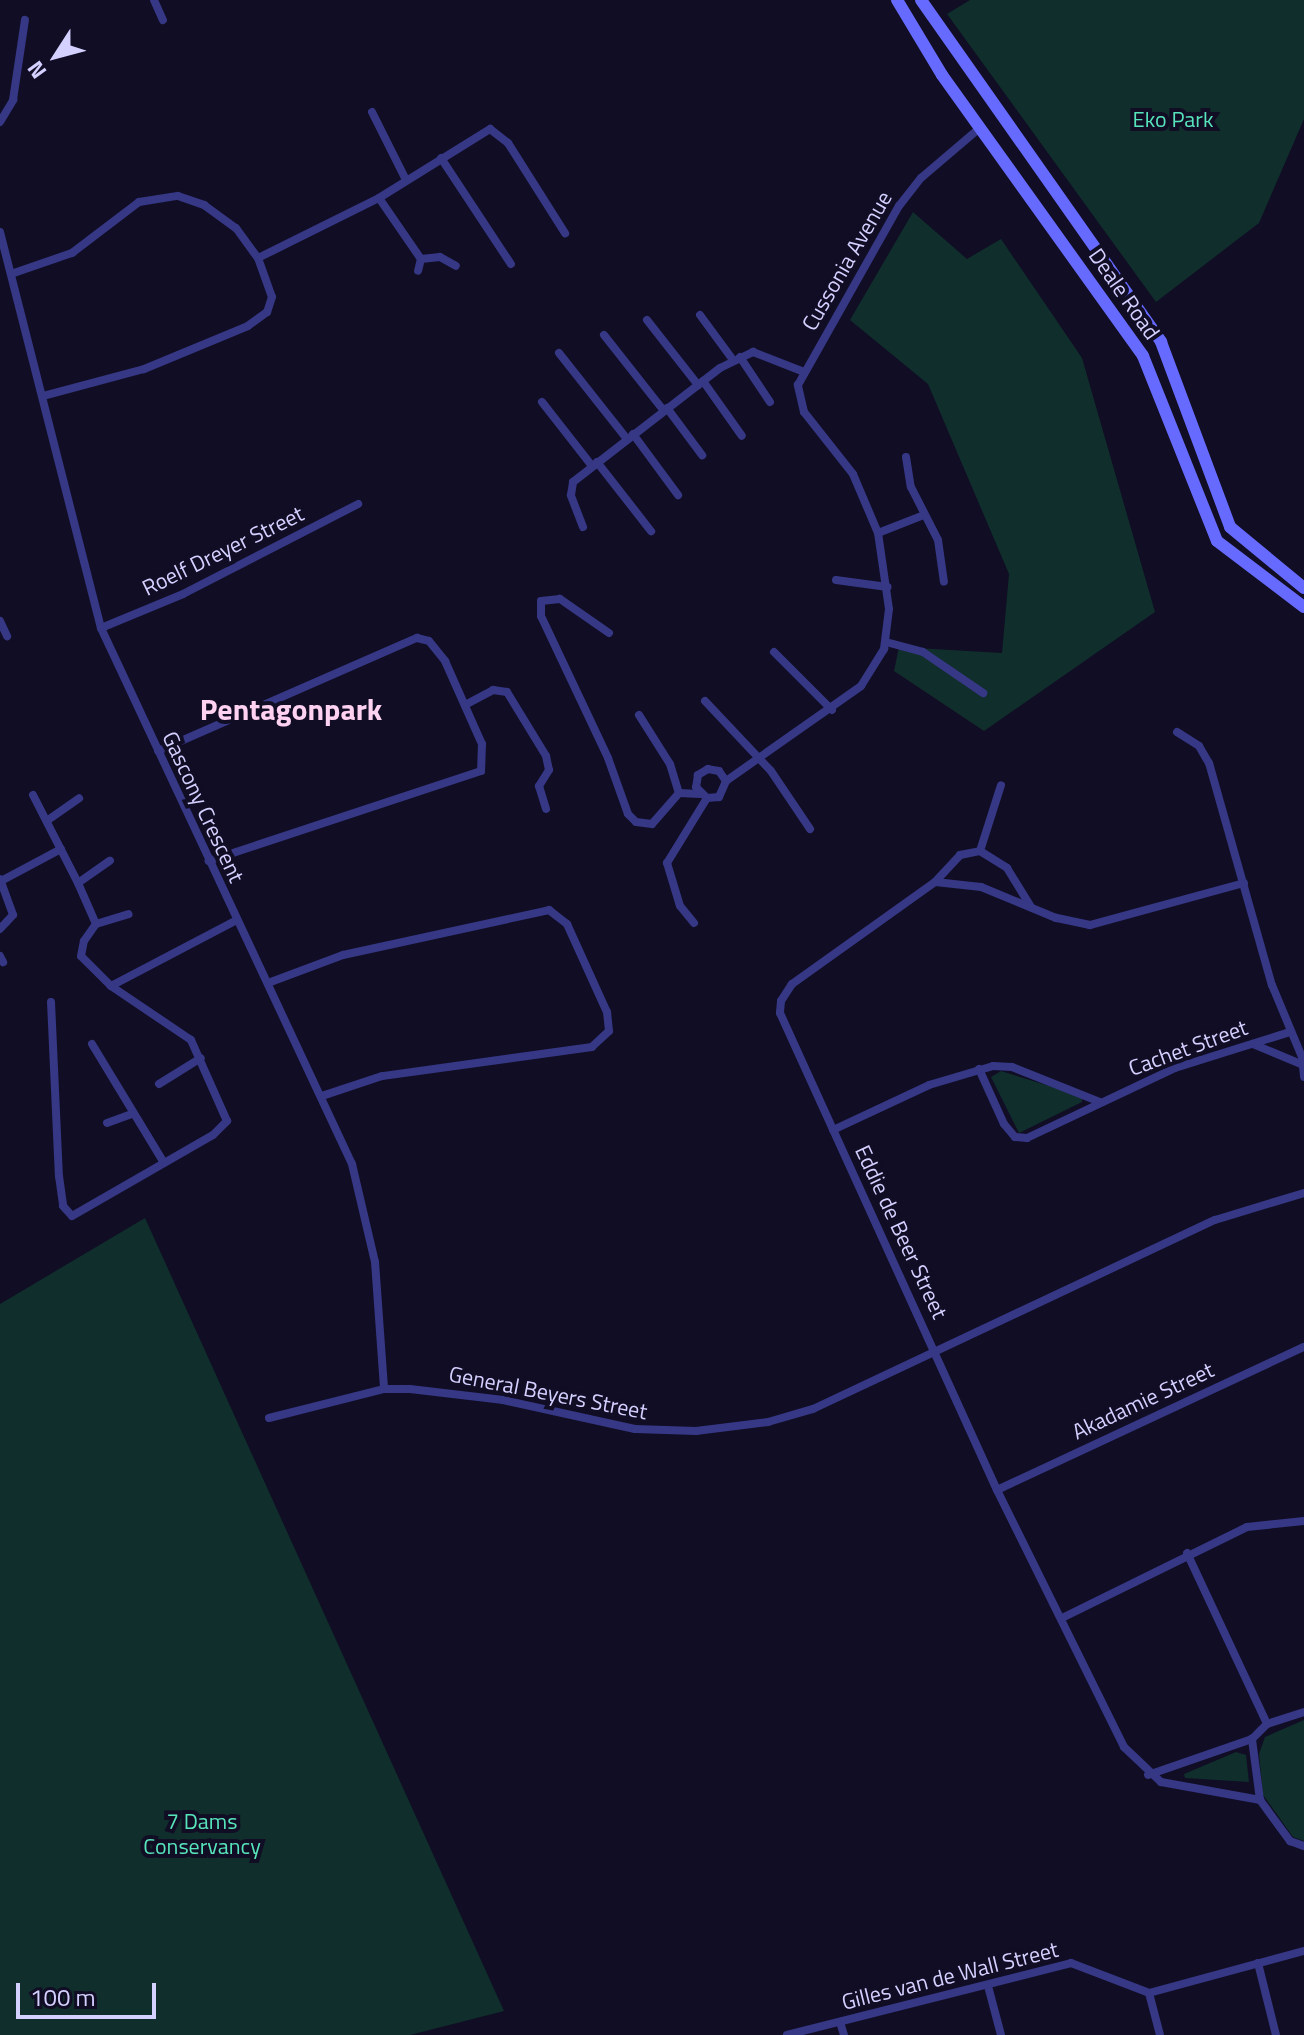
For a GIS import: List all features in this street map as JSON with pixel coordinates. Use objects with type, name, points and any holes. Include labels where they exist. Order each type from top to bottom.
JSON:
[{"type":"street","points":[[154,0],[163,20]]},
{"type":"street","name":"Deale Road","points":[[897,0],[919,41],[1085,273],[1153,375],[1217,541],[1304,607]]},
{"type":"street","name":"Deale Road","points":[[921,0],[1161,342],[1230,527],[1304,588]]},
{"type":"street","points":[[0,122],[13,100],[25,20]]},
{"type":"street","points":[[981,89],[981,126],[997,119],[1009,127]]},
{"type":"street","points":[[372,112],[406,180]]},
{"type":"street","name":"Cussonia Avenue","points":[[878,533],[853,474],[804,412],[798,394],[804,372],[899,206],[929,170],[981,126]]},
{"type":"street","points":[[258,258],[379,198],[483,131],[497,132],[565,233]]},
{"type":"street","points":[[441,158],[511,264]]},
{"type":"street","points":[[11,274],[72,253],[123,212],[163,196],[190,199],[217,213],[258,258],[272,297],[258,319],[144,369],[43,396]]},
{"type":"street","points":[[379,198],[421,259],[418,271]]},
{"type":"street","name":"Gascony Crescent","points":[[0,232],[101,628],[235,921],[268,983],[352,1164],[367,1218],[380,1301],[384,1389]]},
{"type":"street","points":[[421,259],[440,257],[456,266]]},
{"type":"street","points":[[1085,273],[1104,259]]},
{"type":"street","points":[[700,315],[770,402]]},
{"type":"street","points":[[647,320],[742,436]]},
{"type":"street","points":[[604,335],[702,455]]},
{"type":"street","points":[[559,353],[678,495]]},
{"type":"street","points":[[583,527],[570,488],[595,464],[700,383],[736,358],[761,353],[804,372]]},
{"type":"street","points":[[542,402],[651,531]]},
{"type":"street","points":[[906,457],[911,487],[938,540],[944,582]]},
{"type":"street","name":"Roelf Dreyer Street","points":[[101,628],[183,594],[358,504]]},
{"type":"street","points":[[679,793],[719,797],[726,781],[832,710],[876,668],[886,642],[888,587],[878,533],[924,515]]},
{"type":"street","points":[[836,580],[888,587]]},
{"type":"street","points":[[609,633],[560,599],[541,601],[541,616],[608,758],[628,814],[636,822],[652,824],[679,793]]},
{"type":"street","points":[[0,621],[7,636]]},
{"type":"street","points":[[158,751],[417,638],[437,649],[465,705],[485,758],[475,775],[209,861]]},
{"type":"street","points":[[886,642],[923,652],[983,693]]},
{"type":"street","points":[[774,652],[832,710]]},
{"type":"street","points":[[465,705],[493,690],[507,692],[546,756],[549,770],[539,786],[546,809]]},
{"type":"street","points":[[705,701],[759,759],[810,829]]},
{"type":"street","points":[[639,715],[670,764],[679,793]]},
{"type":"street","points":[[1177,732],[1199,746],[1209,763],[1290,1032],[1303,1065],[1304,1077]]},
{"type":"street","points":[[703,796],[696,781],[702,771],[719,771],[726,781]]},
{"type":"street","points":[[980,851],[1001,785]]},
{"type":"street","points":[[33,795],[48,820],[96,924]]},
{"type":"street","points":[[694,923],[680,906],[667,863],[703,796]]},
{"type":"street","points":[[48,820],[79,798]]},
{"type":"street","points":[[0,929],[13,915],[0,880],[61,849]]},
{"type":"street","points":[[935,882],[960,855],[980,851],[1007,868],[1031,908]]},
{"type":"street","points":[[78,883],[110,861]]},
{"type":"street","points":[[935,882],[981,887],[1074,923],[1101,924],[1244,883]]},
{"type":"street","name":"Eddie de Beer Street","points":[[935,882],[810,968],[781,1001],[788,1038],[936,1350],[997,1490],[1124,1747],[1148,1775]]},
{"type":"street","points":[[268,983],[343,955],[549,910],[567,924],[607,1012],[609,1031],[592,1047],[411,1071],[322,1096]]},
{"type":"street","points":[[51,1002],[59,1176],[67,1214],[77,1214],[164,1163],[227,1121],[201,1058],[183,1031],[111,986],[81,956],[84,941],[96,924],[128,914]]},
{"type":"street","points":[[111,986],[235,921]]},
{"type":"street","name":"Cachet Street","points":[[979,1069],[1004,1124],[1020,1139],[1175,1068],[1290,1032]]},
{"type":"street","points":[[92,1044],[164,1163]]},
{"type":"street","points":[[1253,1044],[1303,1065]]},
{"type":"street","points":[[159,1084],[201,1058]]},
{"type":"street","points":[[833,1130],[929,1085],[979,1069],[1012,1067],[1100,1102]]},
{"type":"street","points":[[107,1123],[132,1114]]},
{"type":"street","name":"General Beyers Street","points":[[269,1418],[384,1389],[470,1394],[598,1425],[696,1431],[768,1422],[813,1409],[1215,1220],[1304,1193]]},
{"type":"street","name":"Akadamie Street","points":[[997,1490],[1304,1347]]},
{"type":"street","points":[[1062,1618],[1187,1553],[1247,1527],[1304,1521]]},
{"type":"street","points":[[1187,1553],[1267,1724]]},
{"type":"street","points":[[1148,1775],[1252,1739],[1267,1724],[1304,1712]]},
{"type":"street","points":[[1252,1739],[1260,1800],[1290,1841],[1304,1846]]},
{"type":"street","points":[[1148,1775],[1179,1787],[1260,1800]]},
{"type":"street","points":[[1160,2035],[1149,1993],[1304,1951]]},
{"type":"street","name":"Gilles van de Wall Street","points":[[787,2035],[1071,1963],[1149,1993]]},
{"type":"street","points":[[1258,1963],[1276,2035]]},
{"type":"street","points":[[988,1986],[1001,2035]]},
{"type":"street","points":[[840,2022],[844,2035]]},
{"type":"green space","name":"Eko Park","points":[[970,0],[1304,0],[1304,119],[1259,223],[1156,302],[947,14]]},
{"type":"green space","points":[[913,212],[967,259],[1001,239],[1082,358],[1155,612],[984,731],[894,671],[899,647],[1002,653],[1009,574],[928,384],[850,320]]},
{"type":"green space","points":[[1001,1071],[1082,1096],[1082,1102],[1019,1133],[991,1077]]},
{"type":"green space","name":"7 Dams Conservancy","points":[[145,1218],[504,2011],[410,2035],[0,2035],[0,1304]]},
{"type":"green space","points":[[1304,1720],[1304,1841],[1293,1837],[1263,1795],[1259,1754],[1265,1737]]},
{"type":"green space","points":[[1236,1752],[1246,1755],[1249,1782],[1185,1778],[1184,1774]]},
{"type":"district","name":"Pentagonpark","points":[[291,709]]}]
